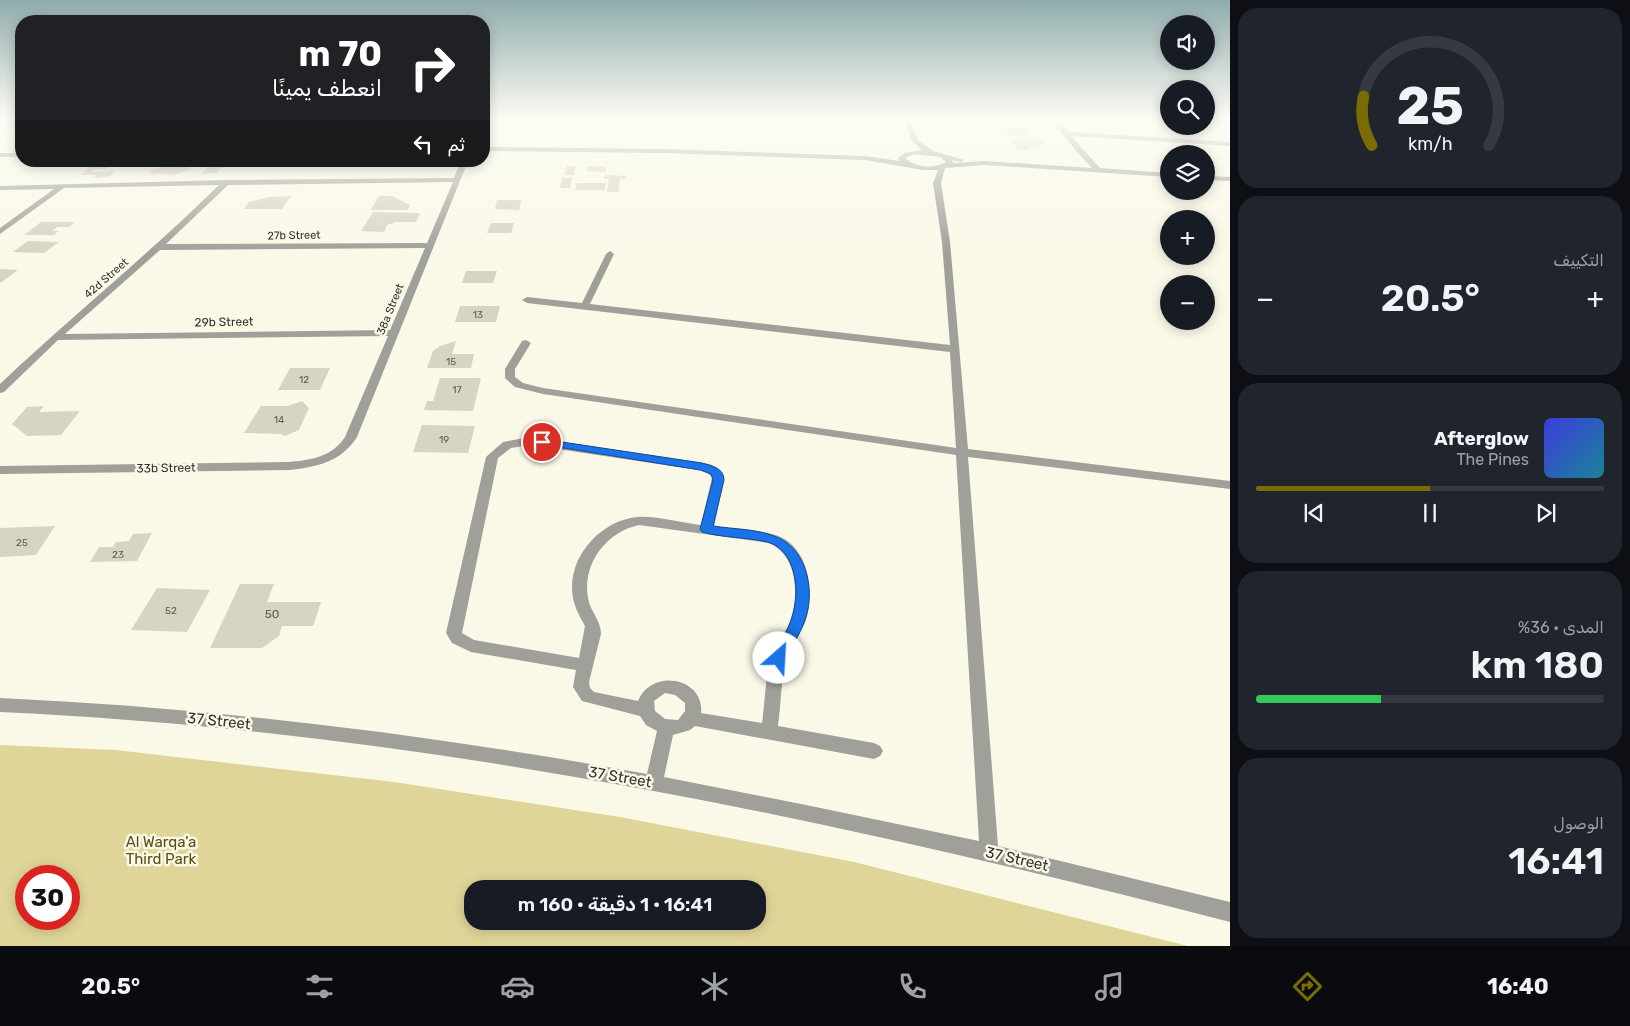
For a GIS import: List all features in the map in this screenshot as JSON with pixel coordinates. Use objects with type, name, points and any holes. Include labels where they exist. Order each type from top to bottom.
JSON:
[{"type":"street","points":[[904,164],[944,167],[973,164]]},
{"type":"street","points":[[910,164],[937,183]]},
{"type":"street","points":[[947,164],[944,167],[937,183],[946,242],[955,349],[989,852]]},
{"type":"street","points":[[1001,164],[1160,174]]},
{"type":"street","points":[[1085,164],[1087,170]]},
{"type":"street","points":[[1092,164],[1098,170]]},
{"type":"street","name":"38a Street","points":[[330,457],[347,444],[351,437],[461,167]]},
{"type":"street","points":[[1215,178],[1230,179]]},
{"type":"street","points":[[0,188],[226,182],[456,180]]},
{"type":"street","name":"42d Street","points":[[0,390],[55,337],[159,247],[226,182]]},
{"type":"street","points":[[0,232],[62,186]]},
{"type":"street","name":"27b Street","points":[[159,247],[430,245]]},
{"type":"street","points":[[586,306],[610,254]]},
{"type":"street","points":[[527,300],[955,349]]},
{"type":"street","name":"29b Street","points":[[55,337],[393,333]]},
{"type":"street","points":[[526,343],[510,369],[510,378],[519,385],[543,391],[961,452],[1230,485]]},
{"type":"street","points":[[586,665],[471,646],[457,639],[454,633],[492,457],[507,445],[530,441],[710,468],[718,476],[718,480],[706,529]]},
{"type":"street","name":"33b Street","points":[[0,470],[289,466],[317,462],[330,457]]},
{"type":"street","points":[[646,710],[598,700],[584,694],[581,688],[594,626],[584,610],[580,597],[580,583],[582,570],[594,546],[616,527],[630,522],[647,521],[771,539],[789,550],[799,569],[803,594],[798,620],[779,658],[770,732]]},
{"type":"street","points":[[674,687],[690,695],[694,702],[695,710],[692,718],[685,724],[666,727],[649,718],[645,702],[655,689],[674,687]]},
{"type":"street","name":"37 Street","points":[[0,705],[153,714],[302,729],[454,750],[654,783],[844,820],[989,852],[1230,912]]},
{"type":"street","points":[[692,718],[874,751]]},
{"type":"street","points":[[654,783],[666,727]]},
{"type":"green space","name":"Al Warqa'a Third Park","points":[[0,745],[115,750],[394,782],[620,817],[854,862],[1188,946],[0,946]]},
{"type":"building","points":[[567,166],[576,166],[574,175],[564,175]]},
{"type":"building","points":[[588,166],[606,167],[606,172],[587,171]]},
{"type":"building","points":[[89,167],[108,167],[95,169],[91,172],[115,171],[109,177],[94,178],[97,175],[81,175]]},
{"type":"building","points":[[164,167],[186,167],[192,169],[173,175],[161,173],[154,175],[148,171]]},
{"type":"building","points":[[207,167],[222,167],[217,173],[202,174]]},
{"type":"building","points":[[605,175],[626,176],[625,179],[620,179],[618,192],[607,192],[609,179],[604,179]]},
{"type":"building","points":[[562,178],[572,178],[570,188],[560,188]]},
{"type":"building","points":[[577,183],[606,183],[605,190],[575,190]]},
{"type":"building","points":[[291,196],[282,209],[244,209],[249,202],[269,197]]},
{"type":"building","points":[[379,196],[392,196],[410,205],[408,210],[371,210]]},
{"type":"building","points":[[497,200],[521,200],[519,210],[495,209]]},
{"type":"building","points":[[373,212],[420,213],[416,222],[396,222],[387,225],[384,232],[361,231]]},
{"type":"building","points":[[41,222],[75,222],[69,227],[57,227],[52,231],[58,231],[54,235],[24,235]]},
{"type":"building","points":[[491,223],[514,223],[511,233],[487,233]]},
{"type":"building","points":[[28,241],[59,242],[44,253],[13,252]]},
{"type":"building","points":[[0,269],[18,270],[0,283]]},
{"type":"building","points":[[466,271],[497,271],[493,283],[462,283]]},
{"type":"building","points":[[460,306],[500,306],[496,322],[455,322]]},
{"type":"building","points":[[456,341],[452,354],[474,354],[471,368],[427,368],[433,351],[440,346]]},
{"type":"building","points":[[290,368],[330,368],[320,390],[278,390]]},
{"type":"building","points":[[440,378],[481,378],[473,411],[424,410],[427,401],[433,401]]},
{"type":"building","points":[[302,401],[309,408],[299,430],[285,436],[281,434],[244,433],[261,406],[288,406]]},
{"type":"building","points":[[44,406],[39,412],[80,411],[61,435],[27,436],[12,424],[27,407]]},
{"type":"building","points":[[422,425],[475,426],[468,453],[413,452]]},
{"type":"building","points":[[55,526],[36,555],[0,557],[0,528]]},
{"type":"building","points":[[152,533],[137,561],[90,562],[99,547],[113,547],[116,542],[129,541],[133,534]]},
{"type":"building","points":[[240,584],[274,584],[267,602],[321,602],[313,626],[282,626],[279,636],[262,648],[210,648]]},
{"type":"building","points":[[157,588],[210,590],[187,632],[131,630]]},
{"type":"route","points":[[542,442],[710,468],[715,472],[718,480],[706,529],[771,539],[781,543],[794,557],[799,569],[802,581],[802,607],[798,620],[779,658]]}]
